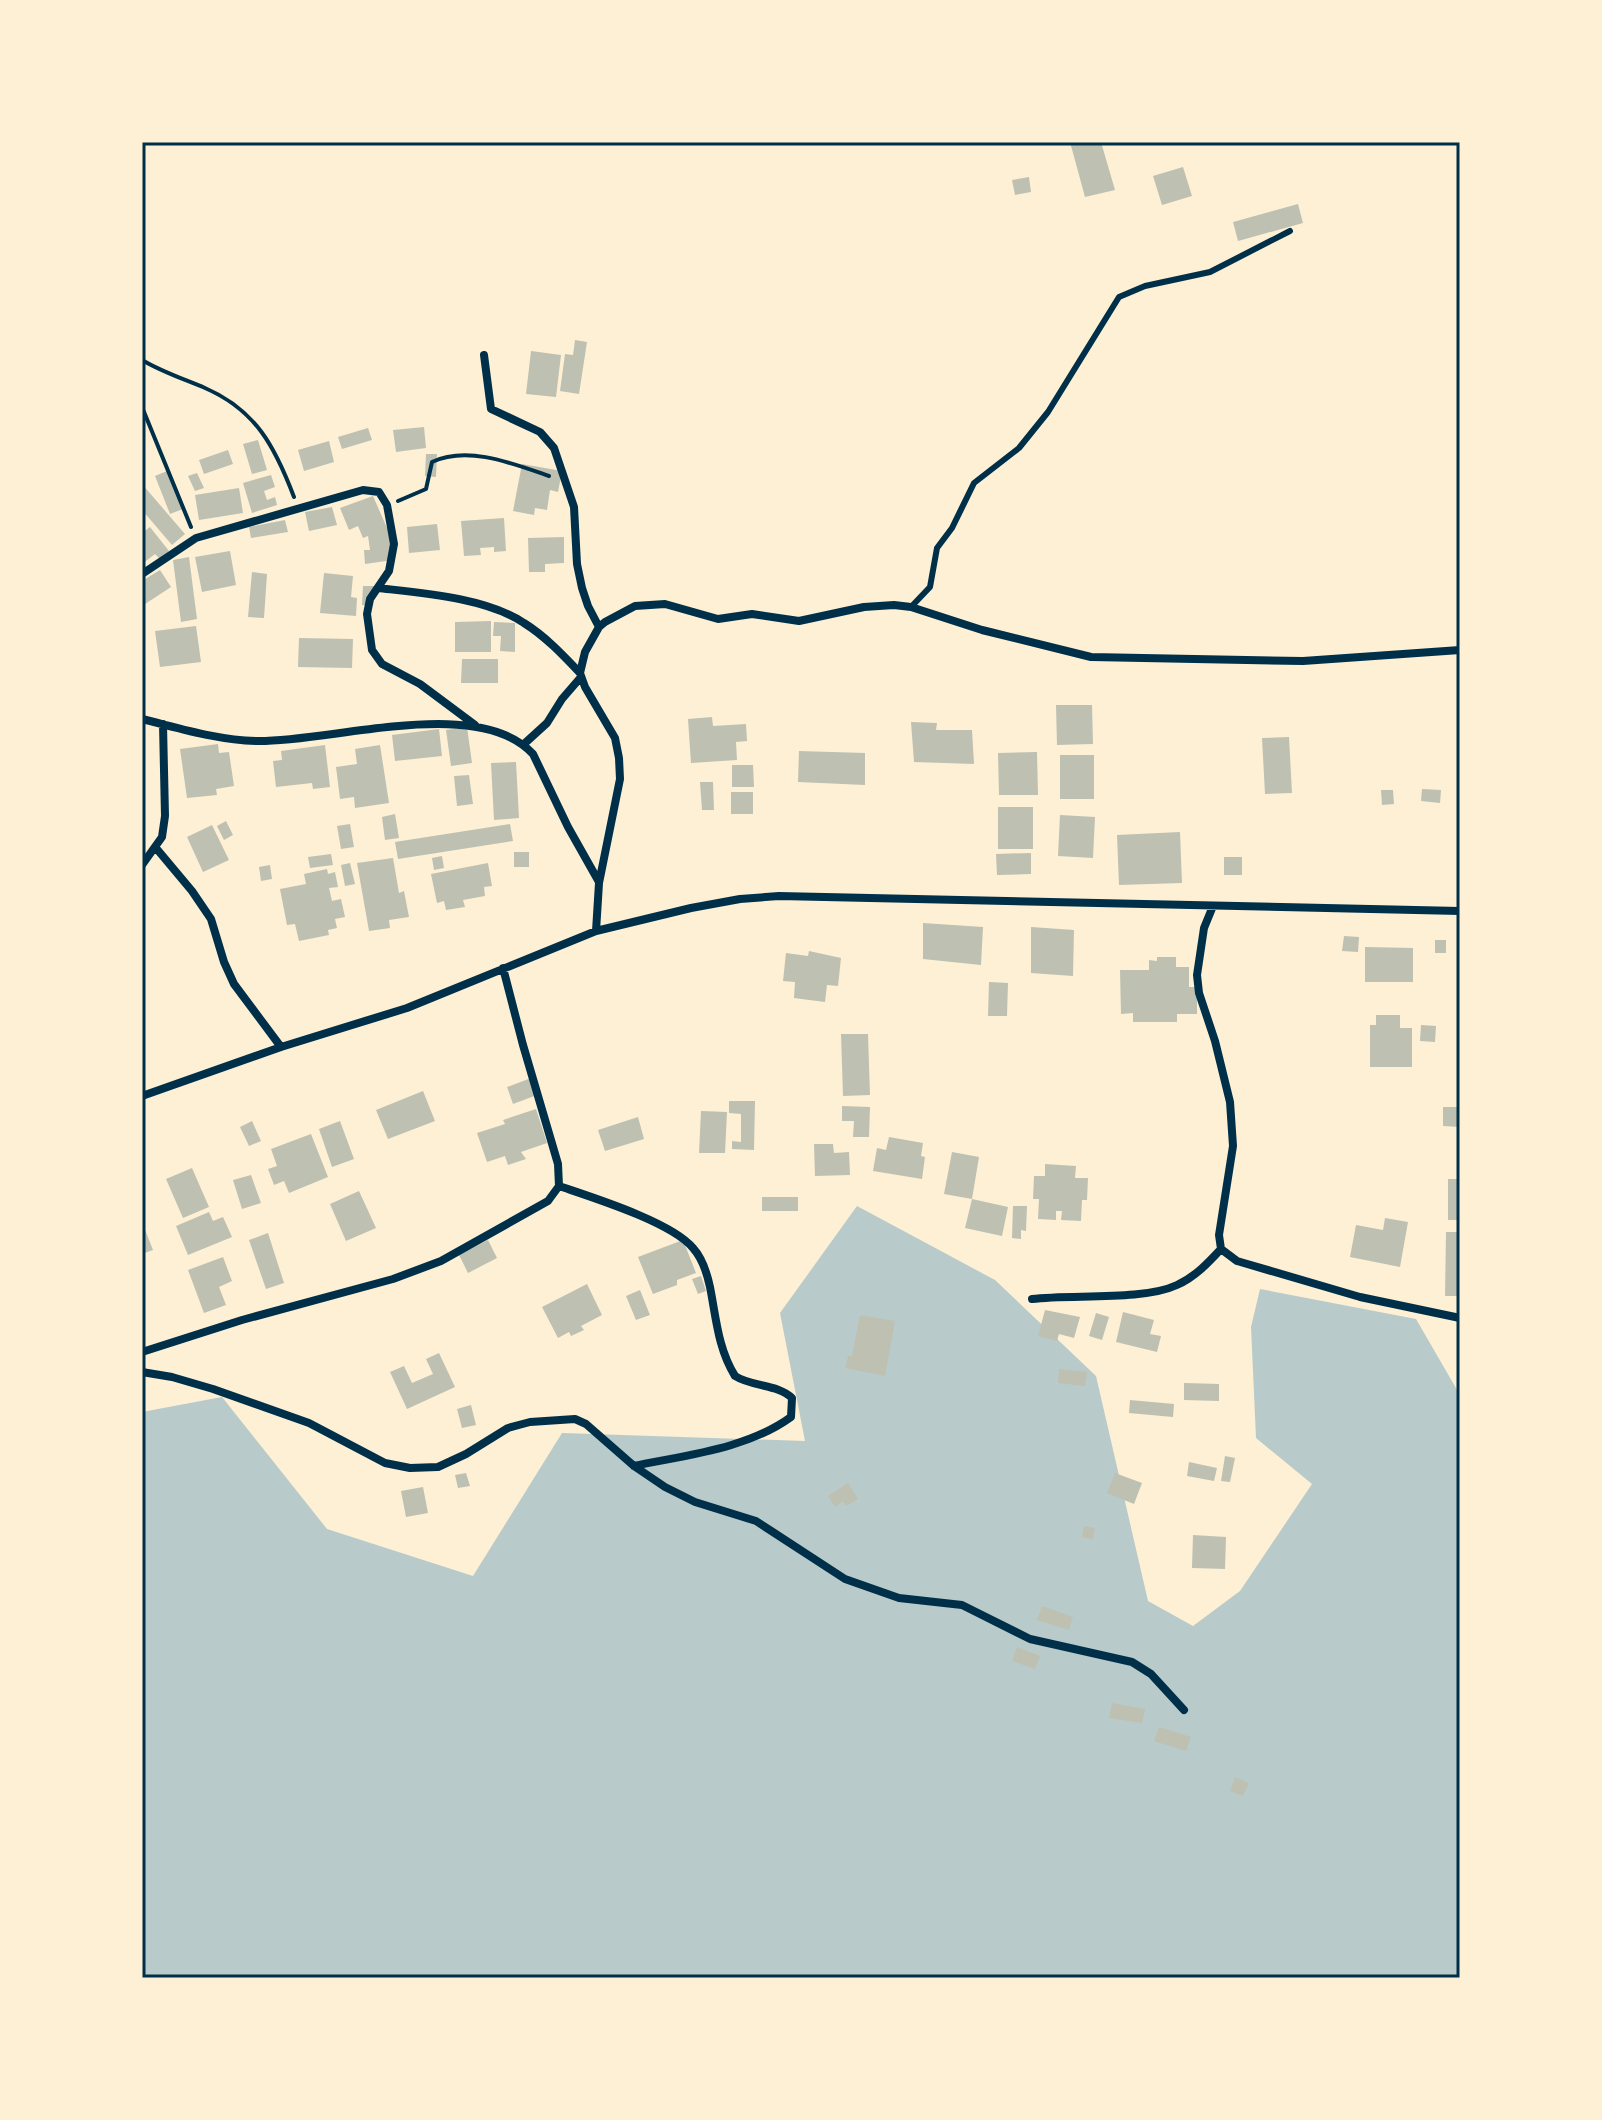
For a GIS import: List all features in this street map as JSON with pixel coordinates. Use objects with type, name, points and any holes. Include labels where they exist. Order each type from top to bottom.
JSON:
[{"type":"street","points":[[484,355],[491,409],[528,425],[554,448],[574,507],[577,564],[582,588],[599,627]]},
{"type":"street","points":[[142,574],[196,538],[363,490],[379,492],[387,505],[394,544],[389,571],[370,599],[367,614],[372,650],[382,664],[420,684],[475,725]]},
{"type":"street","points":[[378,588],[491,608],[522,621],[547,640],[581,675],[615,738],[619,758],[620,779],[599,883],[596,931]]},
{"type":"street","points":[[524,744],[547,723],[581,675],[585,652],[599,627],[627,610],[648,604],[677,605],[718,619],[752,614],[789,621],[823,618],[864,607],[911,607],[982,630],[1091,657],[1303,661],[1460,650]]},
{"type":"street","points":[[142,719],[216,737],[255,741],[293,740],[411,726],[475,725],[504,734],[524,744],[533,754],[599,883]]},
{"type":"street","points":[[142,865],[162,837],[165,816],[163,724]]},
{"type":"street","points":[[156,848],[211,919],[234,984],[281,1047]]},
{"type":"street","points":[[142,1096],[281,1047],[407,1008],[596,931],[740,899],[779,896],[1460,911]]},
{"type":"street","points":[[1213,906],[1204,928],[1197,975],[1199,993],[1230,1102],[1233,1146],[1219,1235],[1221,1249],[1237,1261],[1360,1297],[1460,1318]]},
{"type":"street","points":[[142,1352],[242,1320],[393,1279],[441,1261],[548,1201],[559,1186],[558,1164],[503,968]]},
{"type":"street","points":[[559,1186],[642,1218],[691,1245],[703,1261],[720,1339],[732,1372],[741,1380],[778,1389],[792,1398],[791,1417],[776,1428],[725,1447],[634,1466]]},
{"type":"street","points":[[1032,1299],[1148,1292],[1173,1287],[1201,1269],[1221,1249]]},
{"type":"street","points":[[142,1372],[213,1389],[309,1423],[385,1463],[410,1468],[438,1467],[508,1428],[530,1422],[575,1419],[586,1424],[634,1466],[665,1487],[695,1502],[756,1521],[845,1579],[899,1598],[962,1605],[1030,1639],[1132,1662],[1151,1674],[1184,1710]]},
{"type":"lane","points":[[911,607],[930,587],[937,548],[952,528],[974,483],[1019,448],[1048,412],[1119,297],[1145,286],[1210,272],[1290,231]]},
{"type":"path","points":[[142,360],[234,402],[252,418],[266,435],[299,510]]},
{"type":"path","points":[[142,407],[196,538]]},
{"type":"path","points":[[387,505],[426,489],[432,462],[449,456],[495,459],[554,478],[568,487]]},
{"type":"shaded area","points":[[857,1206],[995,1280],[1096,1376],[1148,1601],[1193,1626],[1240,1591],[1312,1484],[1256,1438],[1251,1327],[1260,1289],[1416,1319],[1460,1395],[1458,1978],[142,1978],[142,1412],[222,1397],[327,1529],[473,1576],[562,1433],[805,1441],[780,1313]]},
{"type":"building","points":[[1070,142],[1101,142],[1115,190],[1085,197]]},
{"type":"building","points":[[1183,167],[1192,196],[1162,205],[1153,176]]},
{"type":"building","points":[[1029,177],[1031,192],[1015,195],[1012,180]]},
{"type":"building","points":[[1298,204],[1303,223],[1238,241],[1233,222]]},
{"type":"building","points":[[575,340],[587,342],[579,394],[560,391],[565,354],[573,355]]},
{"type":"building","points":[[531,351],[561,355],[556,397],[526,394]]},
{"type":"building","points":[[424,427],[426,448],[396,452],[393,430]]},
{"type":"building","points":[[368,428],[372,440],[342,449],[338,437]]},
{"type":"building","points":[[258,440],[267,470],[252,474],[243,444]]},
{"type":"building","points":[[329,441],[334,462],[304,471],[298,450]]},
{"type":"building","points":[[228,450],[233,464],[204,474],[199,460]]},
{"type":"building","points":[[426,454],[437,454],[436,477],[425,476]]},
{"type":"building","points":[[522,464],[562,471],[558,492],[550,490],[547,510],[535,508],[534,515],[513,511]]},
{"type":"building","points":[[167,471],[183,509],[170,514],[155,476]]},
{"type":"building","points":[[197,473],[204,488],[195,491],[188,476]]},
{"type":"building","points":[[271,475],[275,487],[264,491],[267,500],[275,497],[277,505],[252,513],[243,483]]},
{"type":"building","points":[[142,484],[185,534],[172,545],[142,510]]},
{"type":"building","points":[[239,488],[243,513],[199,520],[195,495]]},
{"type":"building","points":[[373,496],[389,528],[393,560],[365,564],[364,550],[370,550],[368,536],[363,538],[358,526],[349,530],[340,508]]},
{"type":"building","points":[[332,507],[337,525],[309,531],[305,512]]},
{"type":"building","points":[[504,518],[506,551],[494,552],[494,547],[480,548],[481,555],[464,556],[461,521]]},
{"type":"building","points":[[285,520],[288,532],[251,538],[249,527]]},
{"type":"building","points":[[437,524],[440,550],[409,553],[407,527]]},
{"type":"building","points":[[150,527],[169,551],[160,559],[155,554],[142,564],[142,533]]},
{"type":"building","points":[[564,537],[564,563],[545,564],[545,572],[529,572],[528,538]]},
{"type":"building","points":[[230,551],[236,585],[202,592],[195,557]]},
{"type":"building","points":[[189,557],[197,619],[181,622],[173,560]]},
{"type":"building","points":[[160,570],[171,587],[142,606],[142,581]]},
{"type":"building","points":[[252,572],[267,574],[264,618],[248,617]]},
{"type":"building","points":[[324,573],[353,576],[351,597],[357,598],[356,616],[320,613]]},
{"type":"building","points":[[363,586],[375,586],[373,606],[362,605]]},
{"type":"building","points":[[491,621],[491,652],[455,652],[455,622]]},
{"type":"building","points":[[494,622],[515,623],[515,652],[500,651],[501,636],[493,636]]},
{"type":"building","points":[[196,626],[201,662],[160,667],[155,631]]},
{"type":"building","points":[[299,638],[353,639],[352,668],[298,667]]},
{"type":"building","points":[[462,659],[498,659],[498,683],[461,683]]},
{"type":"building","points":[[1056,705],[1092,705],[1093,744],[1057,745]]},
{"type":"building","points":[[712,717],[713,726],[746,724],[747,741],[736,742],[737,760],[691,763],[688,719]]},
{"type":"building","points":[[911,722],[937,723],[936,730],[972,730],[974,764],[914,762]]},
{"type":"building","points":[[467,727],[472,763],[451,766],[446,730]]},
{"type":"building","points":[[439,729],[442,756],[395,761],[392,735]]},
{"type":"building","points":[[1289,737],[1292,793],[1265,794],[1262,738]]},
{"type":"building","points":[[218,744],[219,753],[229,752],[234,786],[216,789],[217,795],[187,798],[180,749]]},
{"type":"building","points":[[325,745],[330,787],[313,789],[312,783],[276,787],[273,761],[282,760],[281,751]]},
{"type":"building","points":[[380,745],[389,803],[355,808],[354,797],[340,799],[336,767],[357,764],[355,749]]},
{"type":"building","points":[[799,751],[865,753],[865,785],[798,782]]},
{"type":"building","points":[[1037,752],[1038,795],[999,795],[998,753]]},
{"type":"building","points":[[1060,755],[1094,755],[1094,799],[1060,799]]},
{"type":"building","points":[[516,762],[519,818],[494,820],[491,763]]},
{"type":"building","points":[[732,765],[753,765],[754,787],[732,787]]},
{"type":"building","points":[[469,775],[473,804],[457,806],[454,776]]},
{"type":"building","points":[[700,782],[713,782],[714,810],[702,810]]},
{"type":"building","points":[[1422,789],[1441,790],[1440,803],[1421,801]]},
{"type":"building","points":[[1381,790],[1393,790],[1394,804],[1382,805]]},
{"type":"building","points":[[731,792],[753,792],[753,814],[731,814]]},
{"type":"building","points":[[998,807],[1033,807],[1033,849],[998,849]]},
{"type":"building","points":[[395,814],[399,838],[385,840],[382,817]]},
{"type":"building","points":[[1060,815],[1095,817],[1093,858],[1058,856]]},
{"type":"building","points":[[226,821],[233,835],[224,840],[217,826]]},
{"type":"building","points":[[350,824],[354,847],[341,849],[337,826]]},
{"type":"building","points":[[510,824],[513,841],[398,859],[395,842]]},
{"type":"building","points":[[212,825],[229,860],[203,872],[187,837]]},
{"type":"building","points":[[1180,832],[1182,883],[1119,885],[1117,835]]},
{"type":"building","points":[[514,852],[529,852],[529,867],[514,867]]},
{"type":"building","points":[[1031,853],[1031,874],[997,875],[996,854]]},
{"type":"building","points":[[331,854],[333,865],[310,868],[308,857]]},
{"type":"building","points":[[442,856],[444,868],[434,870],[432,858]]},
{"type":"building","points":[[1224,857],[1242,857],[1242,875],[1224,875]]},
{"type":"building","points":[[393,858],[399,893],[404,891],[409,917],[389,920],[390,928],[369,931],[357,863]]},
{"type":"building","points":[[350,863],[355,884],[345,886],[341,865]]},
{"type":"building","points":[[488,863],[492,886],[484,887],[485,896],[463,900],[465,907],[446,910],[444,901],[437,903],[431,874]]},
{"type":"building","points":[[270,865],[272,879],[261,881],[259,867]]},
{"type":"building","points":[[327,869],[328,874],[335,872],[338,887],[329,888],[332,901],[341,899],[345,917],[335,919],[337,928],[328,930],[329,935],[299,941],[295,924],[287,925],[280,889],[306,884],[304,874]]},
{"type":"building","points":[[923,923],[983,927],[981,965],[923,959]]},
{"type":"building","points":[[1031,927],[1074,930],[1073,976],[1031,973]]},
{"type":"building","points":[[1344,936],[1359,937],[1358,952],[1342,951]]},
{"type":"building","points":[[1435,940],[1446,940],[1446,953],[1435,953]]},
{"type":"building","points":[[1365,947],[1413,948],[1413,982],[1365,982]]},
{"type":"building","points":[[809,951],[841,958],[838,986],[827,985],[825,1002],[794,998],[795,982],[783,981],[786,953],[808,956]]},
{"type":"building","points":[[1157,957],[1176,957],[1176,967],[1189,967],[1189,987],[1197,987],[1197,1014],[1177,1014],[1177,1022],[1133,1022],[1133,1013],[1121,1014],[1120,970],[1149,970],[1149,960],[1157,961]]},
{"type":"building","points":[[989,982],[1008,983],[1007,1016],[988,1016]]},
{"type":"building","points":[[1376,1015],[1400,1015],[1400,1028],[1412,1028],[1412,1067],[1370,1067],[1370,1025],[1376,1025]]},
{"type":"building","points":[[1421,1025],[1436,1026],[1435,1042],[1420,1041]]},
{"type":"building","points":[[841,1034],[868,1034],[870,1095],[843,1096]]},
{"type":"building","points":[[531,1078],[537,1095],[513,1104],[507,1087]]},
{"type":"building","points":[[423,1091],[435,1121],[388,1139],[376,1110]]},
{"type":"building","points":[[729,1101],[755,1101],[754,1150],[732,1149],[732,1141],[741,1142],[741,1114],[729,1113]]},
{"type":"building","points":[[842,1106],[870,1107],[869,1137],[853,1137],[854,1121],[842,1121]]},
{"type":"building","points":[[1443,1107],[1460,1107],[1460,1127],[1443,1126]]},
{"type":"building","points":[[536,1109],[547,1143],[521,1152],[526,1159],[508,1165],[505,1156],[487,1162],[477,1133]]},
{"type":"building","points":[[701,1111],[727,1112],[725,1153],[699,1153]]},
{"type":"building","points":[[638,1117],[644,1139],[605,1151],[598,1130]]},
{"type":"building","points":[[252,1121],[261,1141],[249,1146],[240,1127]]},
{"type":"building","points":[[340,1121],[354,1159],[332,1167],[319,1129]]},
{"type":"building","points":[[311,1134],[328,1177],[289,1193],[284,1181],[274,1185],[268,1169],[277,1166],[271,1149]]},
{"type":"building","points":[[889,1137],[923,1143],[922,1179],[873,1171],[877,1148],[886,1150]]},
{"type":"building","points":[[814,1144],[833,1144],[834,1153],[849,1152],[850,1175],[815,1176]]},
{"type":"building","points":[[952,1152],[979,1157],[972,1199],[944,1194]]},
{"type":"building","points":[[1045,1164],[1076,1166],[1075,1178],[1088,1178],[1087,1200],[1082,1200],[1081,1221],[1061,1220],[1062,1211],[1056,1211],[1056,1220],[1038,1219],[1039,1199],[1033,1199],[1034,1176],[1045,1176]]},
{"type":"building","points":[[192,1168],[209,1207],[183,1218],[166,1179]]},
{"type":"building","points":[[251,1175],[261,1203],[242,1209],[233,1180]]},
{"type":"building","points":[[1448,1179],[1460,1179],[1460,1220],[1448,1220]]},
{"type":"building","points":[[359,1191],[376,1228],[346,1241],[330,1204]]},
{"type":"building","points":[[762,1197],[798,1197],[798,1211],[762,1211]]},
{"type":"building","points":[[972,1199],[1008,1207],[1002,1236],[965,1228]]},
{"type":"building","points":[[1013,1206],[1027,1206],[1026,1231],[1021,1230],[1021,1239],[1012,1238]]},
{"type":"building","points":[[209,1212],[213,1221],[223,1217],[232,1237],[188,1255],[176,1226]]},
{"type":"building","points":[[1385,1218],[1408,1222],[1400,1267],[1350,1257],[1356,1225],[1383,1230]]},
{"type":"building","points":[[142,1222],[153,1250],[142,1254]]},
{"type":"building","points":[[1446,1232],[1460,1232],[1460,1296],[1445,1296]]},
{"type":"building","points":[[268,1233],[284,1283],[266,1289],[249,1240]]},
{"type":"building","points":[[488,1240],[497,1258],[468,1273],[459,1255]]},
{"type":"building","points":[[683,1240],[696,1273],[677,1280],[677,1285],[653,1294],[638,1257]]},
{"type":"building","points":[[223,1257],[232,1281],[219,1287],[226,1305],[204,1313],[188,1270]]},
{"type":"building","points":[[701,1276],[706,1291],[698,1294],[692,1279]]},
{"type":"building","points":[[587,1284],[602,1315],[581,1326],[584,1330],[571,1336],[569,1332],[558,1338],[542,1307]]},
{"type":"building","points":[[640,1290],[650,1315],[636,1320],[626,1296]]},
{"type":"building","points":[[1045,1310],[1080,1317],[1074,1338],[1059,1334],[1057,1341],[1038,1336]]},
{"type":"building","points":[[1123,1312],[1154,1320],[1150,1334],[1161,1336],[1157,1352],[1116,1342]]},
{"type":"building","points":[[1096,1313],[1109,1317],[1102,1340],[1089,1336]]},
{"type":"building","points":[[860,1315],[895,1321],[885,1376],[845,1368],[848,1356],[852,1356]]},
{"type":"building","points":[[439,1353],[455,1387],[407,1409],[390,1372],[404,1366],[412,1383],[433,1374],[426,1359]]},
{"type":"building","points":[[1059,1369],[1087,1372],[1085,1386],[1058,1383]]},
{"type":"building","points":[[1184,1383],[1219,1384],[1219,1401],[1184,1400]]},
{"type":"building","points":[[1130,1400],[1174,1404],[1173,1417],[1129,1413]]},
{"type":"building","points":[[471,1405],[476,1425],[462,1428],[457,1409]]},
{"type":"building","points":[[1225,1456],[1235,1458],[1230,1482],[1221,1481]]},
{"type":"building","points":[[1189,1462],[1217,1468],[1214,1481],[1187,1476]]},
{"type":"building","points":[[466,1473],[470,1486],[458,1488],[455,1475]]},
{"type":"building","points":[[1115,1473],[1142,1483],[1134,1504],[1107,1493]]},
{"type":"building","points":[[848,1483],[858,1499],[846,1506],[843,1501],[835,1507],[828,1496]]},
{"type":"building","points":[[423,1487],[428,1513],[406,1517],[401,1491]]},
{"type":"building","points":[[1084,1526],[1095,1528],[1093,1539],[1082,1537]]},
{"type":"building","points":[[1193,1535],[1226,1537],[1225,1569],[1192,1568]]},
{"type":"building","points":[[1042,1606],[1073,1617],[1069,1630],[1037,1620]]},
{"type":"building","points":[[1017,1647],[1040,1656],[1035,1669],[1012,1661]]},
{"type":"building","points":[[1112,1703],[1145,1709],[1142,1723],[1109,1718]]},
{"type":"building","points":[[1159,1727],[1191,1737],[1186,1751],[1154,1741]]},
{"type":"building","points":[[1235,1777],[1249,1783],[1243,1796],[1230,1791]]}]
